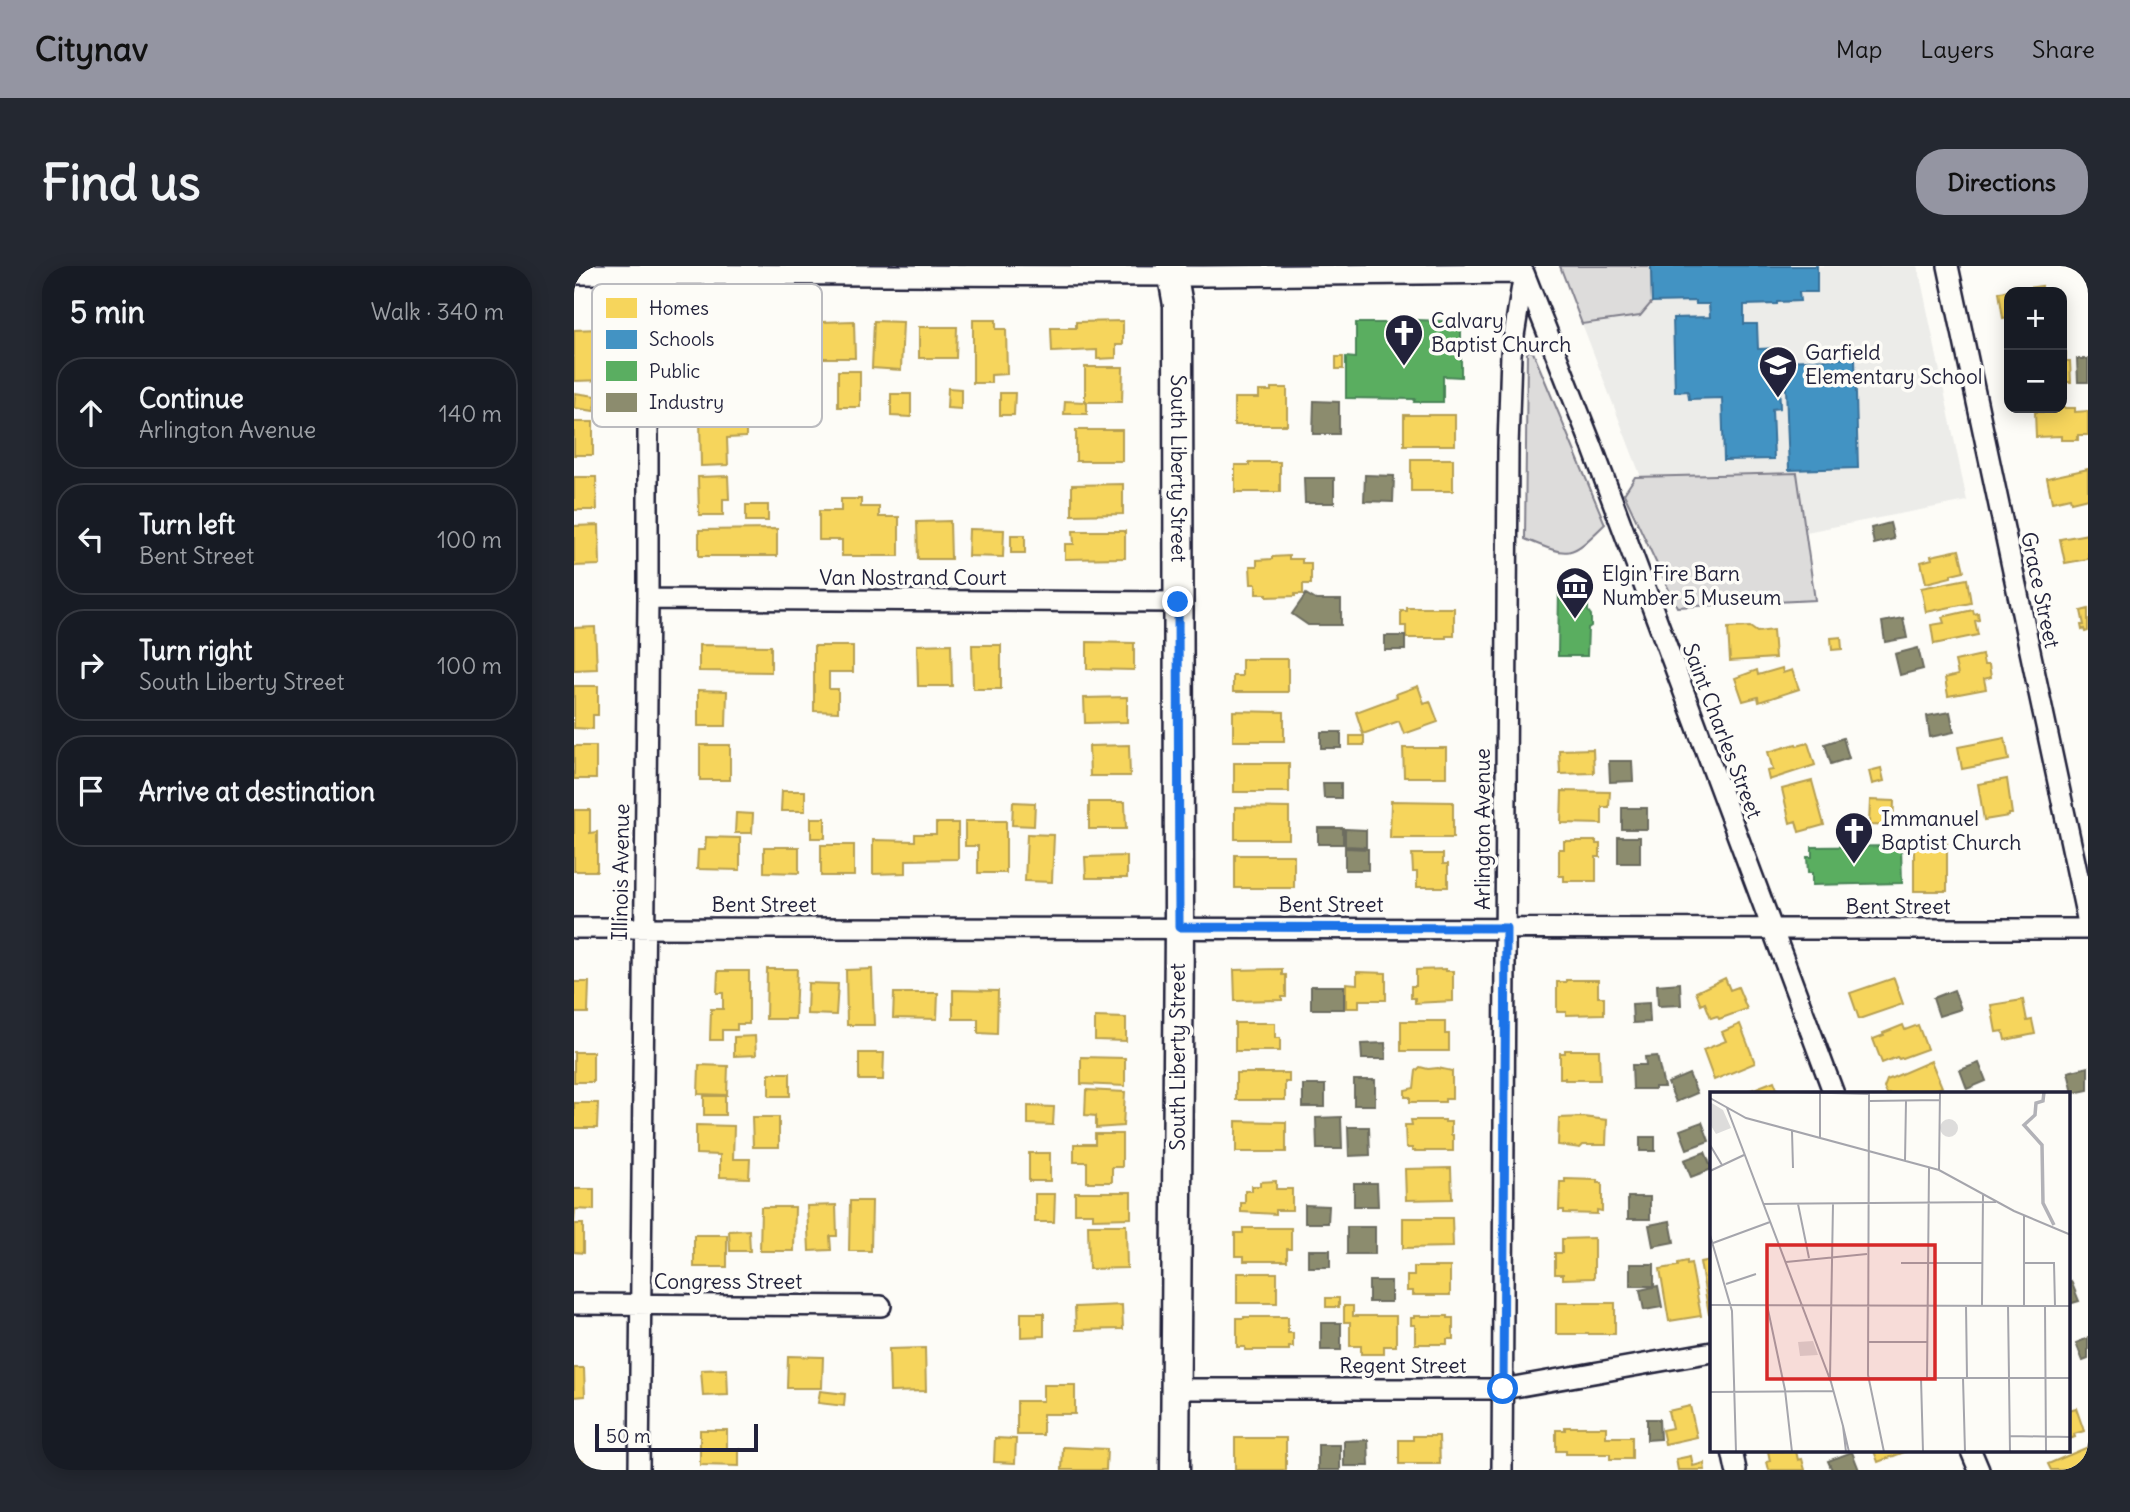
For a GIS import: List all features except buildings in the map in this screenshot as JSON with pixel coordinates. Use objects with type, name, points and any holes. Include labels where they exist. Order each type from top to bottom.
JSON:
[{"type":"main road","name":"South Liberty Street","points":[[1173,271],[1178,305],[1179,927],[1175,1470]]},
{"type":"street","name":"Grace Street","points":[[1948,266],[2088,923]]},
{"type":"street","points":[[574,274],[648,274],[700,270],[1522,269]]},
{"type":"street","name":"Arlington Avenue","points":[[1502,1470],[1508,447],[1511,354],[1522,269]]},
{"type":"street","name":"Saint Charles Street","points":[[1522,269],[1833,1092]]},
{"type":"street","name":"Illinois Avenue","points":[[648,274],[648,284]]},
{"type":"street","name":"Illinois Avenue","points":[[639,1470],[648,427]]},
{"type":"street","name":"Van Nostrand Court","points":[[648,600],[1178,602]]},
{"type":"street","name":"Bent Street","points":[[574,928],[2088,929]]},
{"type":"street","name":"Congress Street","points":[[574,1304],[881,1306]]},
{"type":"street","name":"Regent Street","points":[[1175,1389],[1503,1389],[1710,1352]]},
{"type":"street","points":[[1732,1452],[1736,1470]]},
{"type":"street","points":[[1971,1452],[1979,1470]]},
{"type":"shaded area","name":"Garfield Elementary School","points":[[1560,266],[1918,266],[1967,501],[1806,532],[1797,473],[1641,477]]},
{"type":"shaded area","points":[[1560,266],[1651,266],[1652,302],[1640,316],[1582,324]]},
{"type":"shaded area","points":[[1529,350],[1533,352],[1605,524],[1576,549],[1569,551],[1561,552],[1525,539]]},
{"type":"shaded area","points":[[1797,473],[1815,600],[1677,607],[1624,494],[1635,477]]},
{"type":"place","name":"Calvary Baptist Church","points":[[1404,367]]},
{"type":"place","name":"Garfield Elementary School","points":[[1778,399]]},
{"type":"place","name":"Elgin Fire Barn Number 5 Museum","points":[[1575,620]]},
{"type":"place","name":"Immanuel Baptist Church","points":[[1854,865]]},
{"type":"route","points":[[1178,602],[1179,927],[1506,928],[1503,1389]]}]
